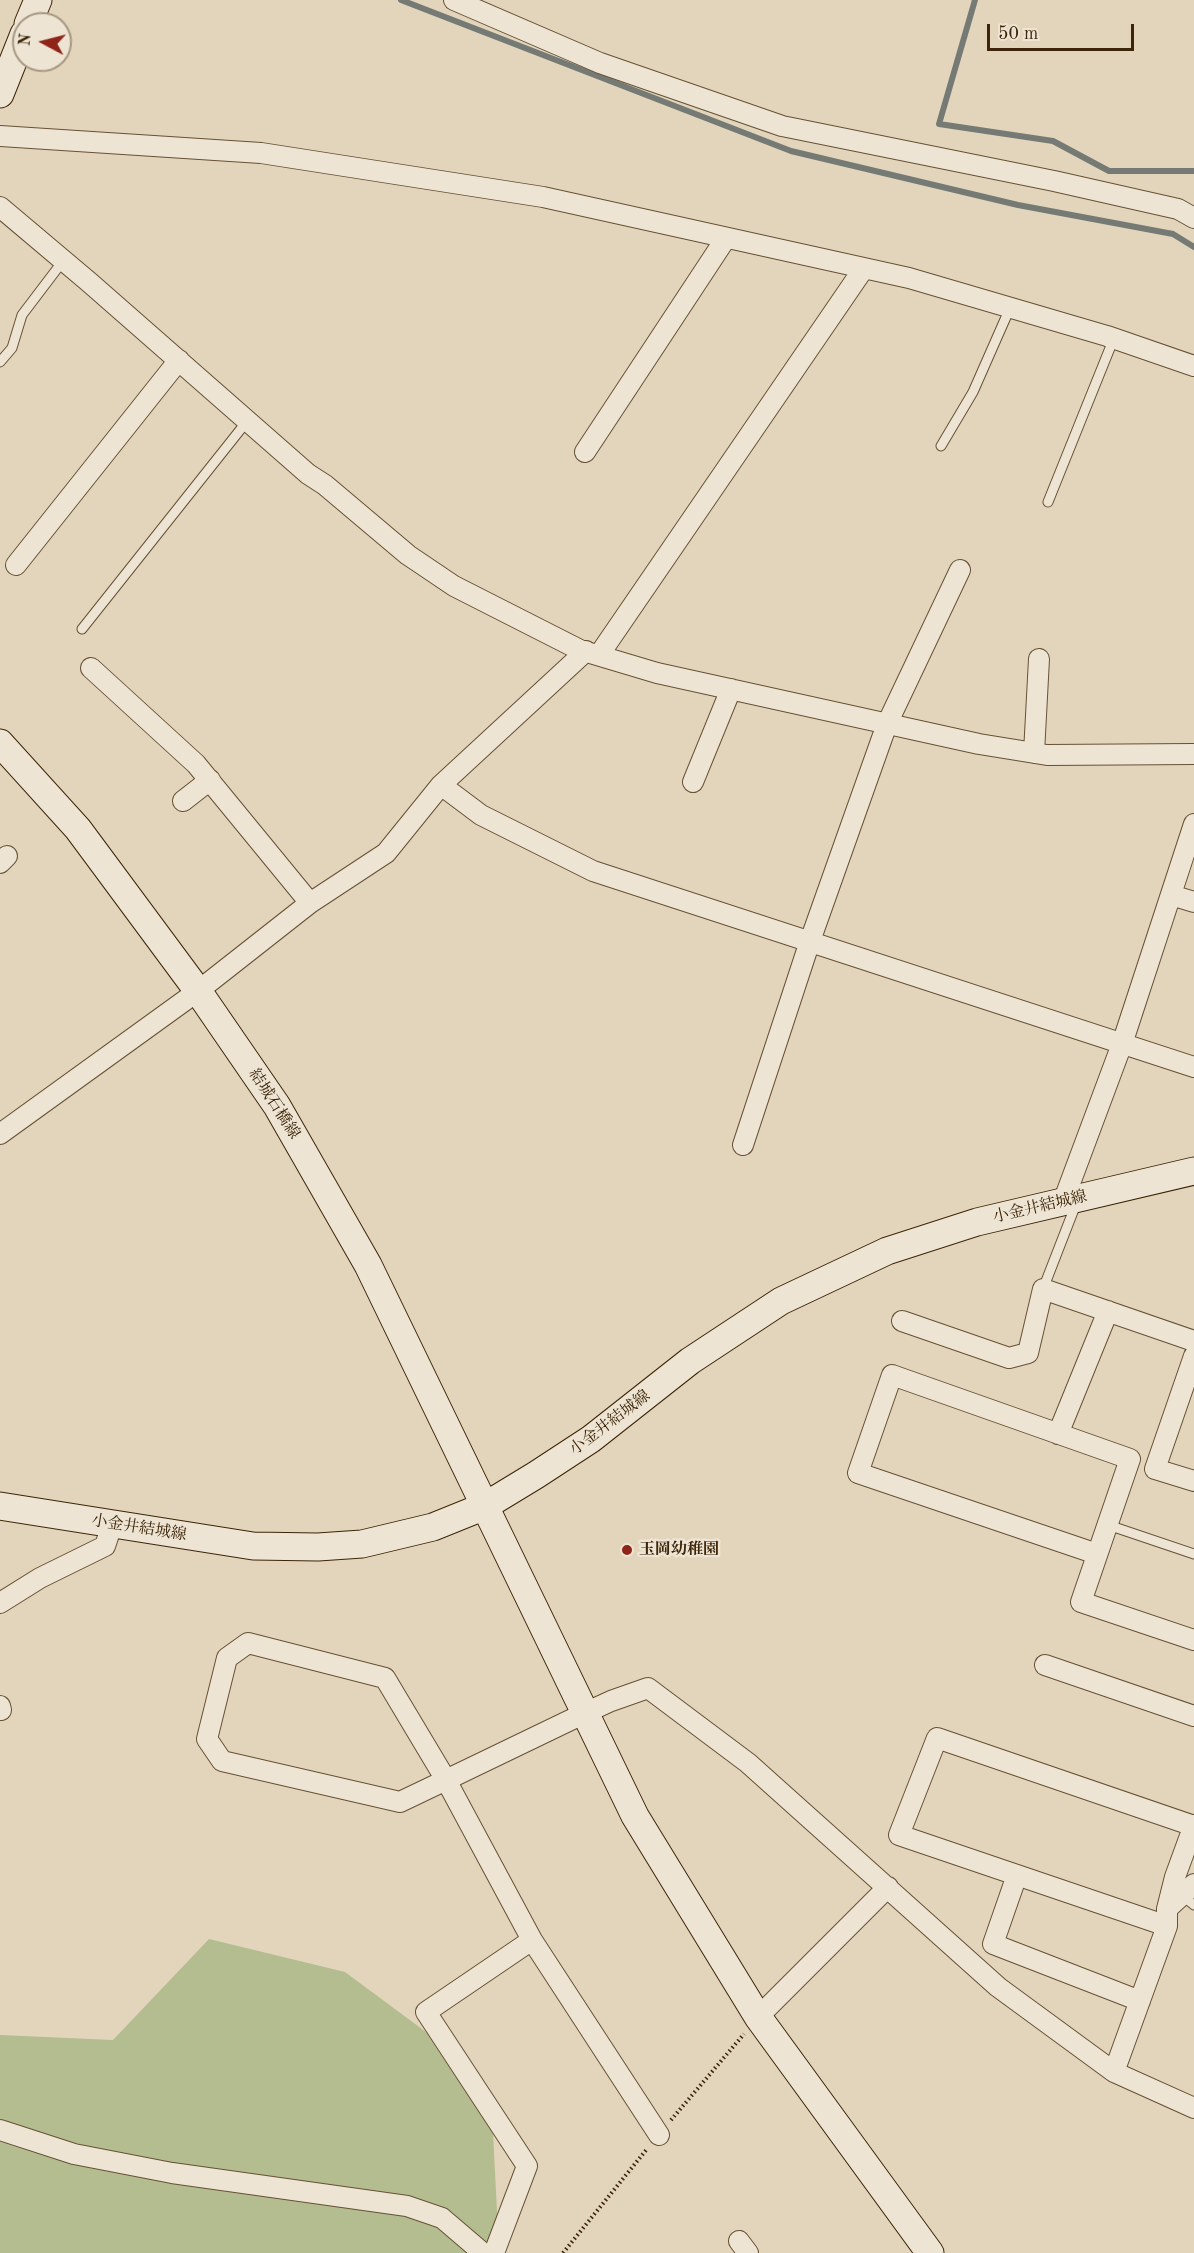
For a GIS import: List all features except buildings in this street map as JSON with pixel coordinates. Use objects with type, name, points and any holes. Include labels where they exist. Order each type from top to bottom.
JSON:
[{"type":"main road","points":[[0,94],[12,64]]},
{"type":"main road","name":"結城石橋線","points":[[1,748],[78,829],[198,991],[277,1106],[368,1265],[635,1816],[758,2017],[930,2253]]},
{"type":"main road","name":"小金井結城線","points":[[0,1506],[253,1546],[318,1547],[362,1544],[394,1538],[433,1527],[485,1506],[591,1439],[690,1361],[781,1301],[887,1251],[977,1222],[1194,1171]]},
{"type":"street","points":[[454,0],[600,63],[782,126],[1054,181],[1178,209],[1194,218]]},
{"type":"street","points":[[0,136],[261,153],[543,197],[909,279],[1114,338],[1194,366]]},
{"type":"street","points":[[0,207],[308,474],[325,485],[408,555],[445,580],[593,653],[657,673],[979,744],[1047,755],[1194,754]]},
{"type":"street","points":[[585,452],[726,238]]},
{"type":"street","points":[[2,1129],[198,991],[310,903],[386,853],[441,785],[593,653],[864,268]]},
{"type":"street","points":[[16,566],[179,360]]},
{"type":"street","points":[[743,1145],[810,941],[887,724],[960,570]]},
{"type":"street","points":[[1034,753],[1039,659]]},
{"type":"street","points":[[91,668],[196,764],[310,903]]},
{"type":"street","points":[[693,782],[731,689]]},
{"type":"street","points":[[183,801],[210,780]]},
{"type":"street","points":[[441,785],[481,815],[593,870],[1194,1067]]},
{"type":"street","points":[[1071,1200],[1192,836]]},
{"type":"street","points":[[1171,894],[1194,902]]},
{"type":"street","points":[[902,1321],[1010,1359],[1028,1353],[1043,1289],[1194,1341]]},
{"type":"street","points":[[1058,1434],[1108,1311]]},
{"type":"street","points":[[1194,1356],[1155,1469],[1194,1481]]},
{"type":"street","points":[[1097,1554],[858,1473],[892,1375],[1130,1459],[1081,1602],[1194,1641]]},
{"type":"street","points":[[0,1603],[40,1578],[105,1546],[112,1525]]},
{"type":"street","points":[[659,2135],[532,1940],[446,1780],[385,1678],[248,1643],[228,1658],[207,1739],[222,1761],[400,1802],[446,1780],[585,1713],[611,1701],[648,1688],[748,1763],[998,1987],[1114,2072],[1194,2108]]},
{"type":"street","points":[[1045,1665],[1194,1716]]},
{"type":"street","points":[[1114,2072],[1140,2001],[1181,1904],[1175,1877],[1194,1826],[937,1738],[899,1834],[1017,1875],[1181,1904]]},
{"type":"street","points":[[1017,1875],[993,1944],[1140,2001]]},
{"type":"street","points":[[758,2017],[888,1887]]},
{"type":"street","points":[[494,2253],[527,2166],[426,2012],[532,1940]]},
{"type":"street","points":[[0,2130],[74,2154],[172,2173],[407,2206],[442,2218],[483,2253]]},
{"type":"lane","points":[[0,362],[12,348],[22,315],[63,261]]},
{"type":"lane","points":[[940,446],[973,392],[1010,308]]},
{"type":"lane","points":[[1048,502],[1114,338]]},
{"type":"lane","points":[[82,629],[248,420]]},
{"type":"lane","points":[[1043,1289],[1071,1200]]},
{"type":"lane","points":[[1107,1525],[1194,1554]]},
{"type":"green space","points":[[209,1939],[345,1972],[426,2032],[493,2133],[498,2230],[488,2253],[0,2253],[0,2035],[113,2040]]},
{"type":"waterway","points":[[401,0],[791,151],[1018,205],[1173,234],[1194,247]]},
{"type":"waterway","points":[[975,0],[939,124],[1053,141],[1109,171],[1194,171]]},
{"type":"place","name":"玉岡幼稚園","points":[[627,1550]]}]
